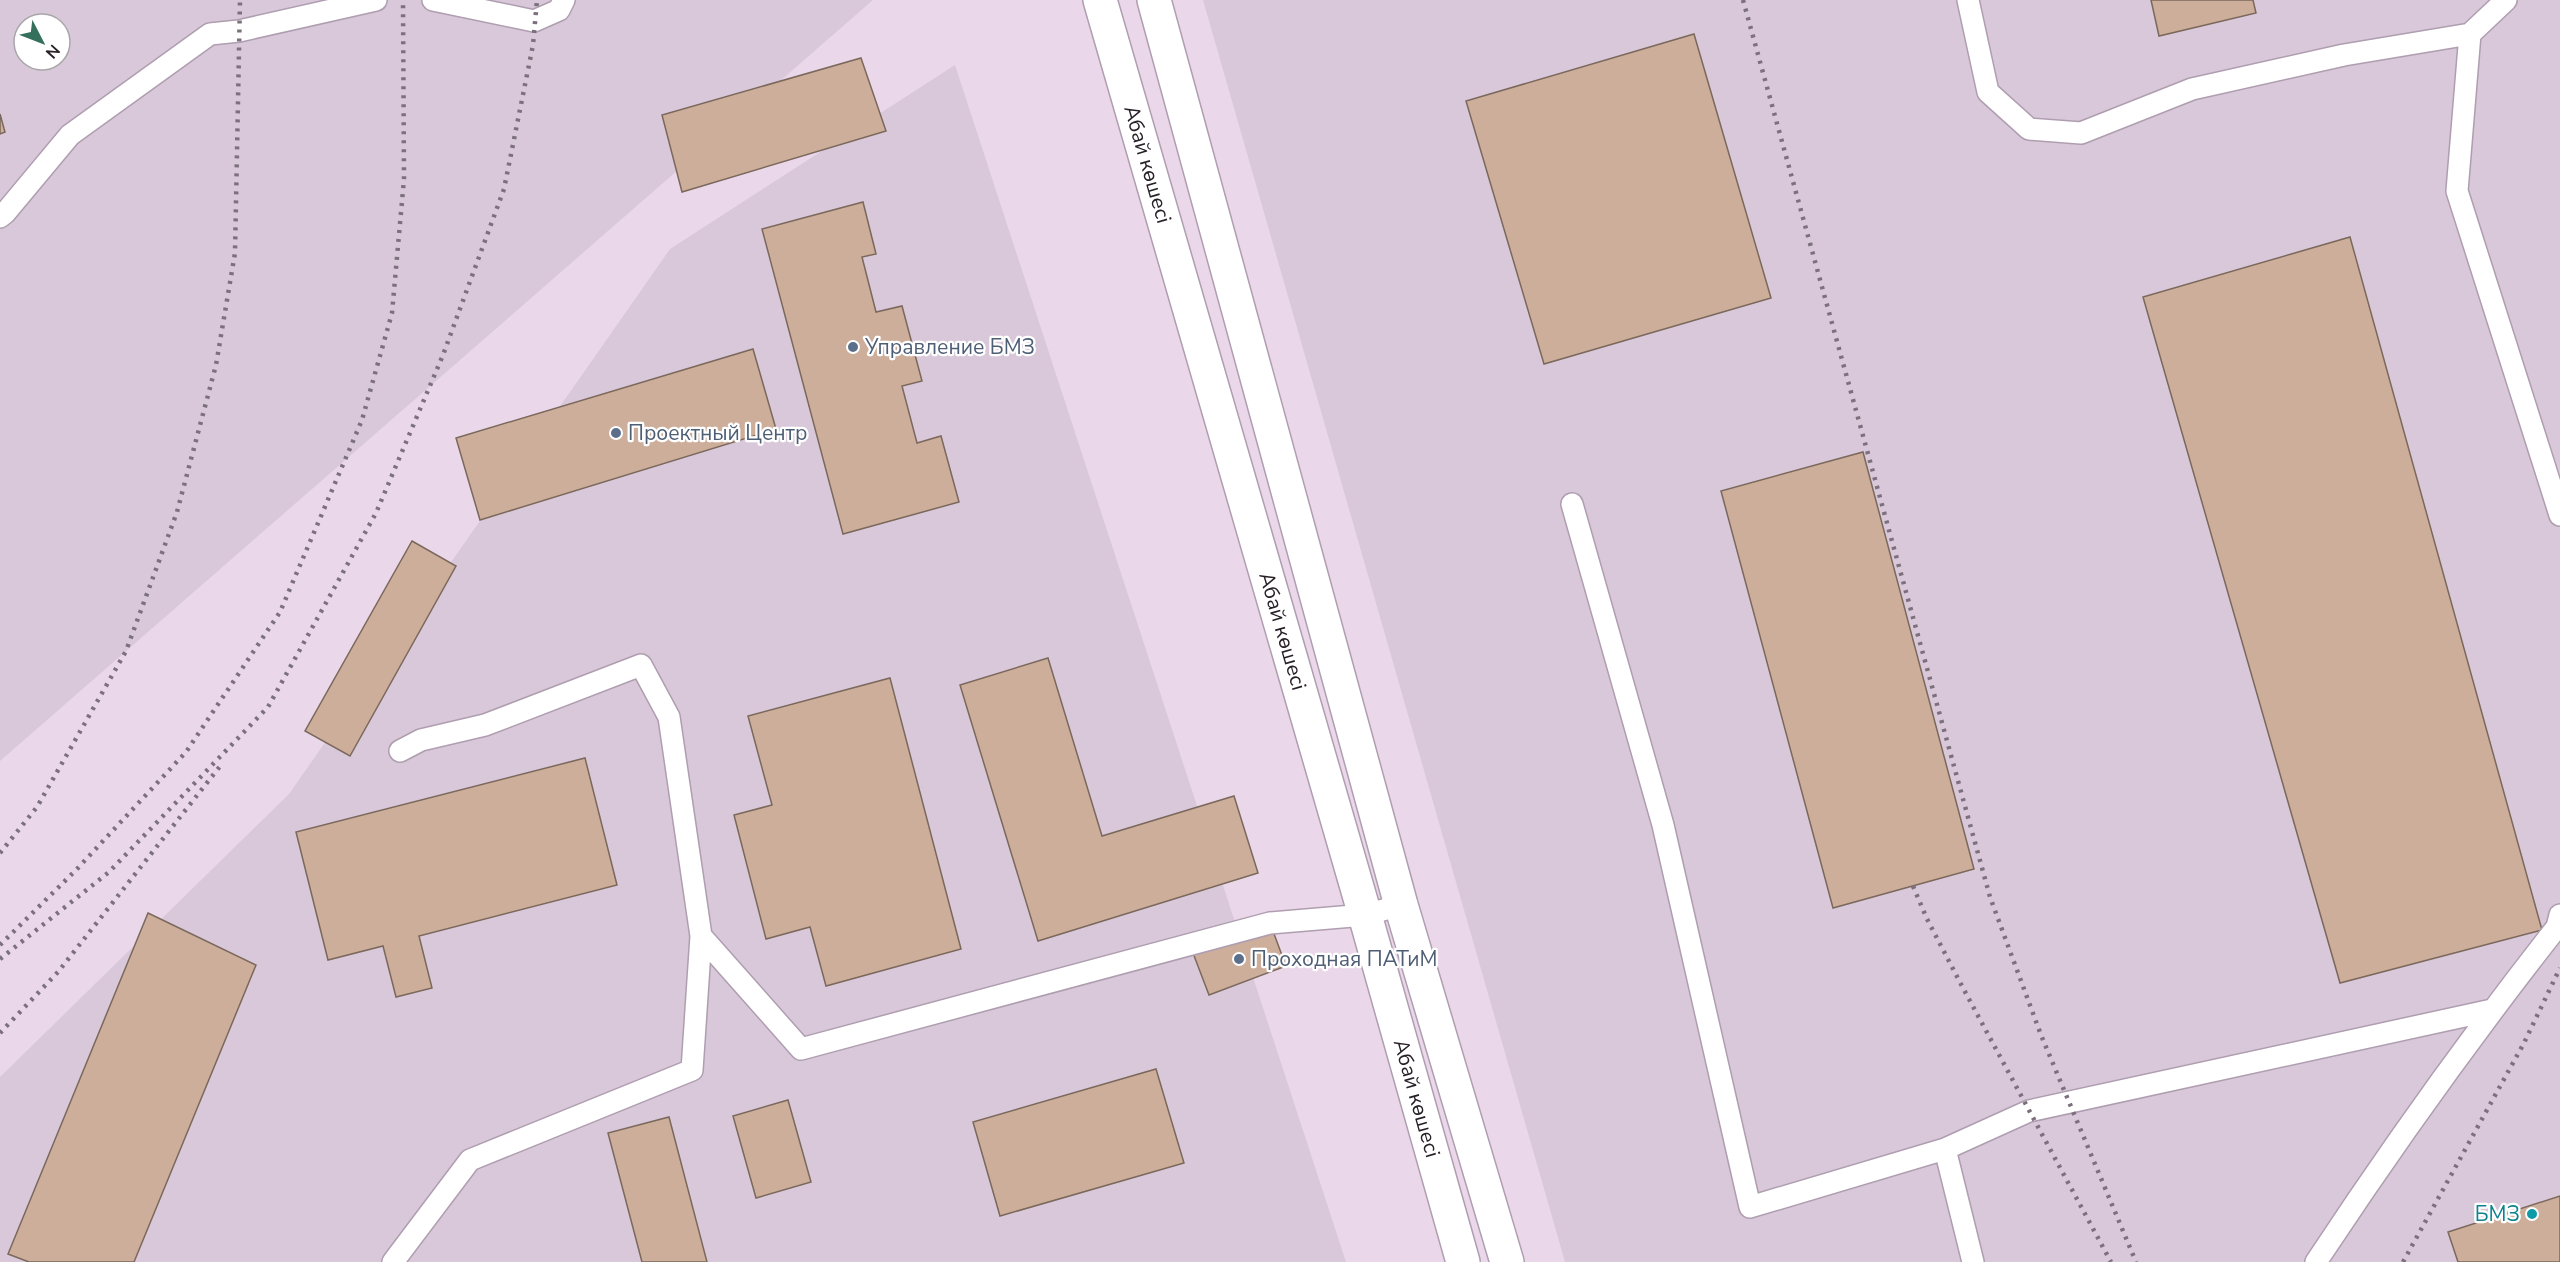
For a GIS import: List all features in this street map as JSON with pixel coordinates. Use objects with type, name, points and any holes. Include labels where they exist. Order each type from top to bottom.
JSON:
[{"type":"street","name":"Абай көшесі","points":[[1100,0],[1463,1262]]},
{"type":"street","name":"Абай көшесі","points":[[1154,0],[1401,905],[1507,1262]]},
{"type":"lane","points":[[0,217],[70,135],[210,34],[239,30],[376,0]]},
{"type":"lane","points":[[433,0],[534,21],[559,10],[564,0]]},
{"type":"lane","points":[[1968,0],[1988,92],[2030,129],[2081,133],[2192,89],[2344,55],[2470,34],[2506,0]]},
{"type":"lane","points":[[2470,34],[2457,191],[2560,515]]},
{"type":"lane","points":[[1572,504],[1663,825],[1750,1207],[1945,1149],[2029,1111],[2492,1010]]},
{"type":"lane","points":[[393,1262],[470,1160],[692,1070],[701,936],[669,717],[640,665],[484,724],[421,740],[400,751]]},
{"type":"lane","points":[[701,936],[801,1049],[1270,924],[1365,915],[1401,905]]},
{"type":"lane","points":[[2316,1262],[2374,1174],[2492,1010],[2557,927],[2560,915]]},
{"type":"lane","points":[[1945,1149],[1972,1262]]},
{"type":"shaded area","points":[[0,0],[873,0],[0,761]]},
{"type":"shaded area","points":[[1203,0],[2560,0],[2560,1262],[1565,1262]]},
{"type":"shaded area","points":[[955,65],[1346,1262],[0,1262],[0,1077],[289,794],[670,249]]},
{"type":"building","points":[[2151,0],[2253,0],[2256,13],[2159,36]]},
{"type":"building","points":[[1694,34],[1771,298],[1544,364],[1466,101]]},
{"type":"building","points":[[861,58],[886,131],[682,192],[662,115]]},
{"type":"building","points":[[0,114],[5,132],[0,134]]},
{"type":"building","name":"Управление БМЗ","points":[[863,202],[876,254],[862,257],[876,312],[902,306],[922,381],[902,386],[917,443],[941,436],[959,502],[843,534],[762,229]]},
{"type":"building","points":[[2350,237],[2542,930],[2340,983],[2143,297]]},
{"type":"building","name":"Проектный Центр","points":[[753,349],[776,429],[480,520],[456,438]]},
{"type":"building","points":[[1863,452],[1974,869],[1833,908],[1721,491]]},
{"type":"building","points":[[412,541],[456,566],[350,756],[305,731]]},
{"type":"building","points":[[1048,658],[1102,836],[1234,796],[1258,873],[1038,941],[960,685]]},
{"type":"building","points":[[890,678],[961,949],[826,986],[810,927],[766,939],[734,815],[772,805],[748,716]]},
{"type":"building","points":[[585,758],[617,885],[419,936],[432,988],[396,997],[383,946],[328,960],[296,832]]},
{"type":"building","points":[[148,913],[256,965],[134,1262],[29,1262],[8,1254]]},
{"type":"building","name":"Проходная ПАТиМ","points":[[1270,923],[1286,966],[1209,995],[1193,953]]},
{"type":"building","points":[[1156,1069],[1184,1163],[1000,1216],[973,1122]]},
{"type":"building","points":[[788,1100],[811,1182],[756,1198],[733,1116]]},
{"type":"building","points":[[669,1117],[707,1262],[642,1262],[608,1133]]},
{"type":"building","name":"БМЗ","points":[[2560,1196],[2560,1262],[2458,1262],[2448,1232]]},
{"type":"railway","points":[[0,853],[37,807],[126,651],[177,512],[216,365],[235,253],[240,0]]},
{"type":"railway","points":[[0,945],[76,870],[186,752],[280,612],[362,420],[392,313],[404,179],[403,0]]},
{"type":"railway","points":[[0,959],[109,872],[268,707],[376,513],[443,355],[504,189],[533,45],[537,0]]},
{"type":"railway","points":[[1743,0],[1990,897],[2041,1035],[2136,1262]]},
{"type":"railway","points":[[0,1033],[58,972],[221,765]]},
{"type":"railway","points":[[1913,886],[1927,919],[1963,988],[2111,1262]]},
{"type":"railway","points":[[2403,1262],[2524,1043],[2560,968]]},
{"type":"place","name":"Управление БМЗ","points":[[853,347]]},
{"type":"place","name":"Проектный Центр","points":[[616,433]]},
{"type":"place","name":"Проходная ПАТиМ","points":[[1239,959]]},
{"type":"place","name":"БМЗ","points":[[2532,1214]]}]
